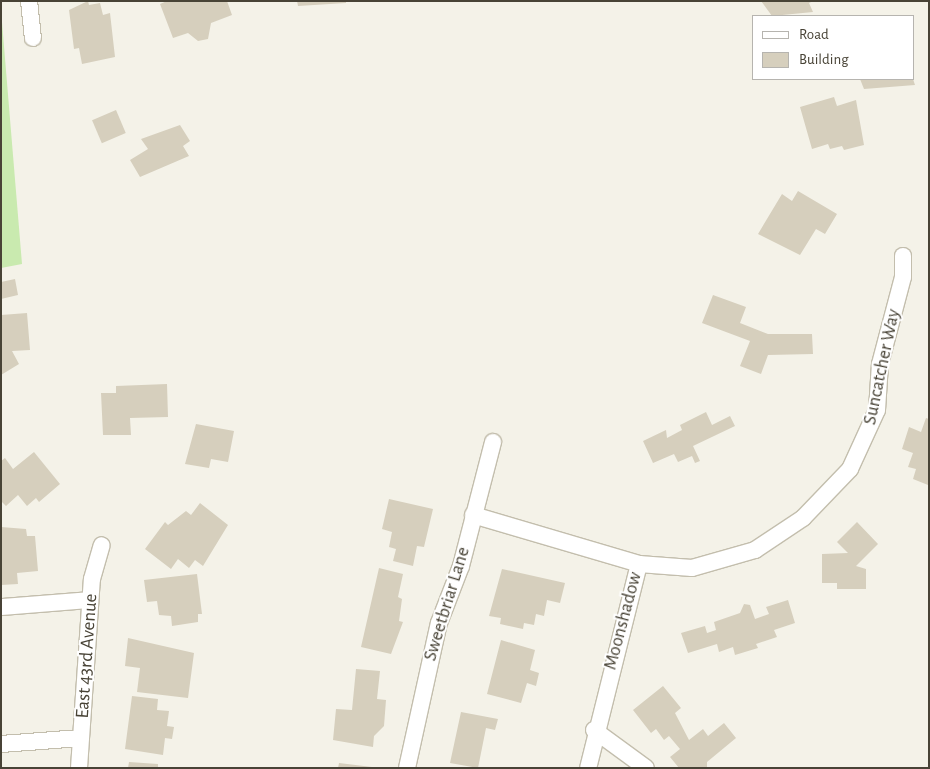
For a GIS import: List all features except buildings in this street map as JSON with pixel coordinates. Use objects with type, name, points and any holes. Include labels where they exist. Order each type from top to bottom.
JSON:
[{"type":"street","points":[[29,1],[33,38]]},
{"type":"street","name":"Suncatcher Way","points":[[639,564],[692,568],[742,556],[785,534],[850,469],[877,410],[880,364],[903,277],[903,256]]},
{"type":"street","name":"Sweetbriar Lane","points":[[407,768],[436,632],[473,515],[493,442]]},
{"type":"street","name":"Moonshadow","points":[[473,515],[639,564],[594,730],[588,768]]},
{"type":"street","name":"East 43rd Avenue","points":[[80,768],[90,600],[102,545]]},
{"type":"street","points":[[1,607],[90,600]]},
{"type":"street","points":[[594,730],[646,768]]},
{"type":"street","points":[[1,744],[81,738]]},
{"type":"green space","points":[[1,10],[22,264],[1,268]]}]
